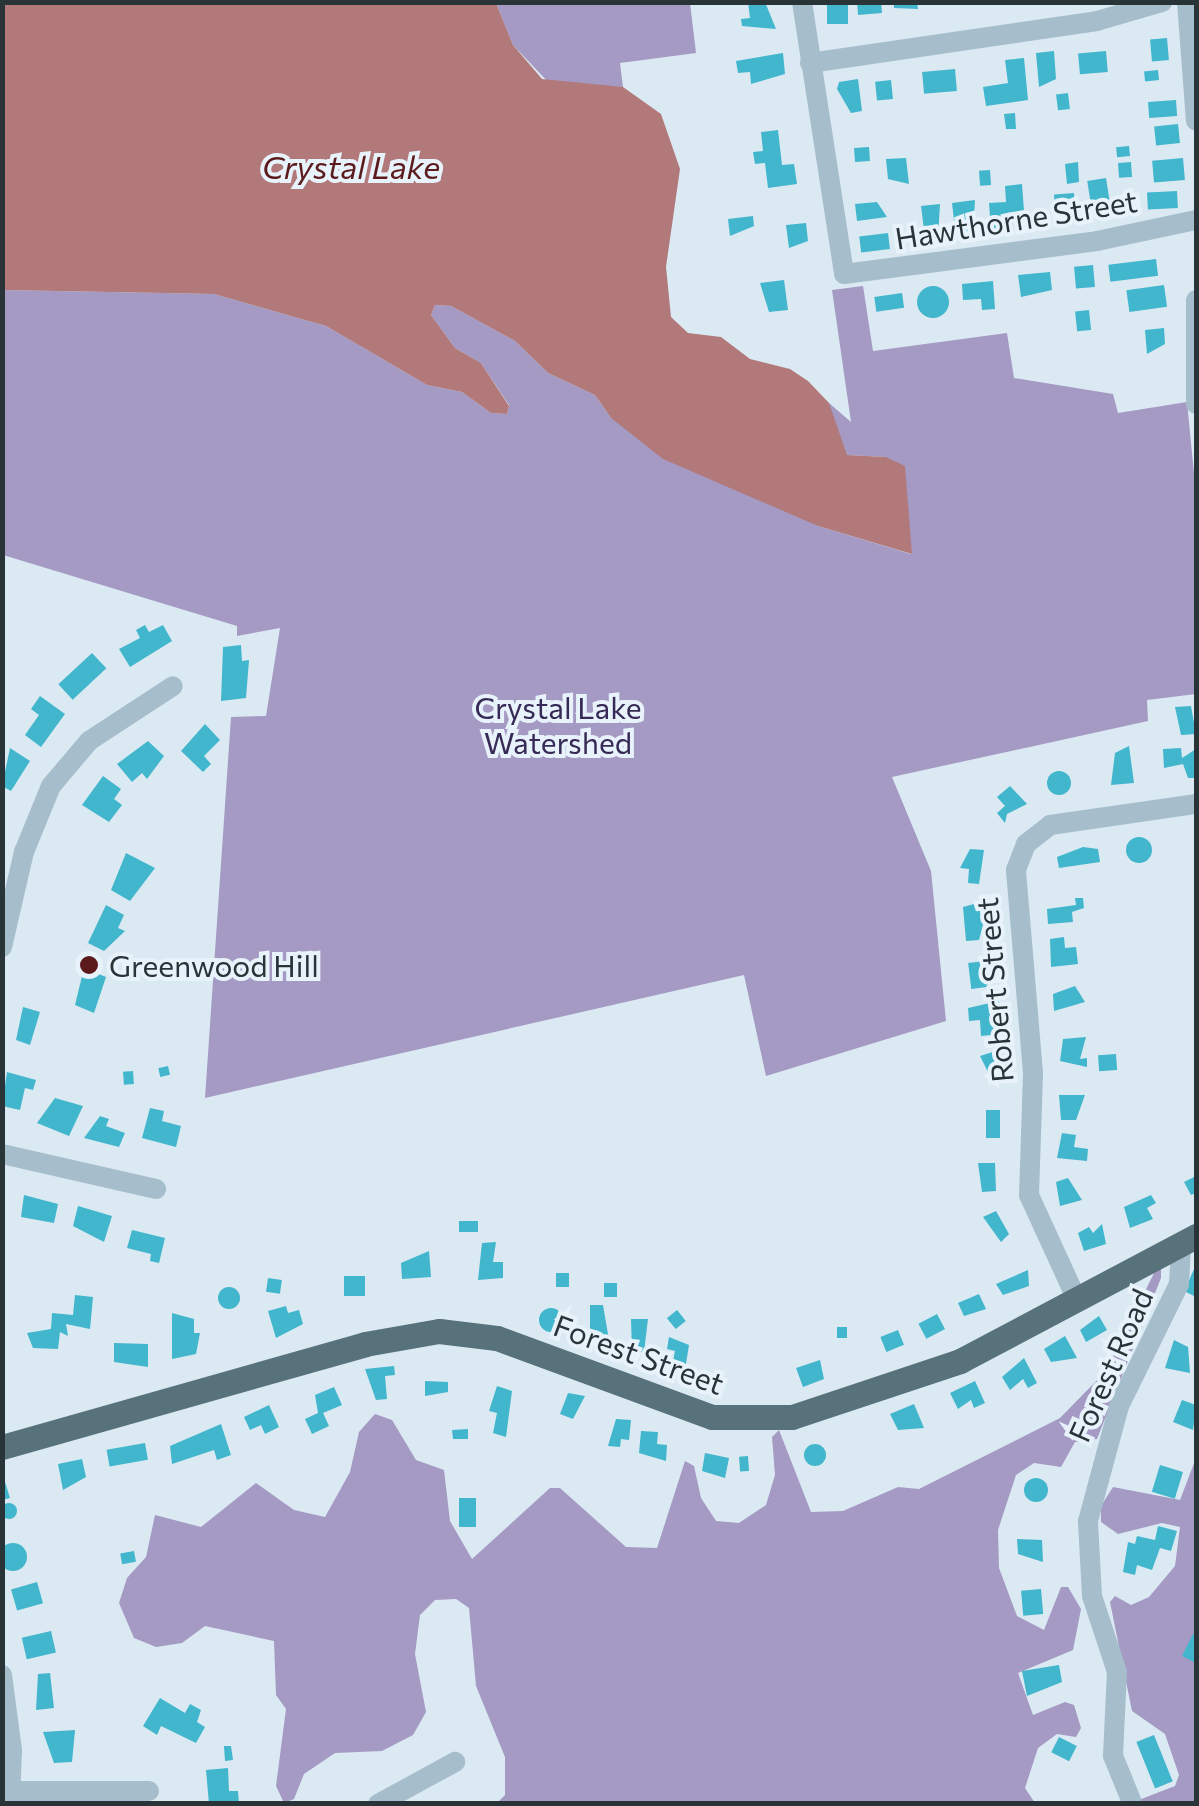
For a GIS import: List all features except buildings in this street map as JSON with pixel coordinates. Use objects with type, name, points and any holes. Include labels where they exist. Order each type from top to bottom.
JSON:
[{"type":"main road","name":"Forest Street","points":[[2,1447],[366,1344],[447,1331],[520,1346],[693,1412],[782,1418],[960,1361],[1189,1240]]},
{"type":"street","points":[[802,2],[810,63],[1097,21],[1162,2]]},
{"type":"street","points":[[1187,2],[1196,122]]},
{"type":"street","name":"Hawthorne Street","points":[[810,63],[844,274],[1097,240],[1196,220]]},
{"type":"street","points":[[1196,300],[1196,404]]},
{"type":"street","points":[[2,947],[24,852],[51,786],[89,741],[173,686]]},
{"type":"street","name":"Robert Street","points":[[1077,1300],[1029,1195],[1033,1073],[1015,897],[1018,860],[1038,832],[1063,820],[1196,804]]},
{"type":"street","points":[[2,1154],[156,1189]]},
{"type":"street","name":"Forest Road","points":[[1131,1800],[1113,1756],[1118,1672],[1090,1582],[1089,1510],[1119,1406],[1178,1284],[1189,1240]]},
{"type":"street","points":[[2,1674],[11,1797],[149,1791]]},
{"type":"street","points":[[378,1804],[454,1762]]},
{"type":"green space","points":[[496,3],[690,3],[696,53],[620,63],[623,87],[550,84],[513,45]]},
{"type":"green space","name":"Crystal Lake Watershed","points":[[863,286],[873,351],[1007,333],[1014,378],[1113,394],[1118,413],[1187,402],[1196,494],[1196,694],[1147,700],[1148,721],[892,777],[931,871],[946,1021],[766,1076],[744,975],[205,1098],[231,717],[266,716],[280,628],[237,636],[237,626],[3,555],[2,290],[214,294],[326,326],[427,385],[462,392],[491,413],[507,414],[509,405],[481,363],[455,348],[431,315],[435,305],[451,306],[515,341],[548,373],[595,395],[611,418],[818,526],[911,554],[886,457],[847,455],[828,414],[829,403],[851,422],[832,290]]},
{"type":"green space","points":[[1161,1269],[1161,1278],[1097,1439],[1075,1442],[1061,1467],[1034,1463],[1016,1475],[998,1530],[999,1568],[1017,1616],[1044,1630],[1061,1587],[1068,1587],[1081,1609],[1073,1650],[1018,1673],[1033,1715],[1065,1702],[1074,1705],[1081,1728],[1076,1737],[1057,1734],[1038,1748],[1025,1788],[1035,1803],[497,1803],[505,1795],[505,1757],[476,1686],[469,1608],[456,1599],[435,1600],[420,1615],[415,1654],[426,1712],[413,1735],[382,1751],[335,1753],[304,1774],[294,1799],[284,1803],[276,1786],[286,1709],[276,1695],[274,1641],[205,1626],[182,1643],[156,1647],[134,1638],[119,1603],[127,1578],[146,1557],[155,1515],[201,1527],[256,1483],[294,1510],[325,1517],[350,1472],[359,1432],[375,1414],[392,1420],[416,1460],[444,1470],[450,1521],[472,1559],[550,1488],[560,1488],[626,1547],[657,1548],[685,1461],[694,1466],[701,1498],[716,1521],[739,1523],[766,1505],[775,1475],[772,1437],[779,1430],[811,1512],[843,1511],[898,1487],[919,1489],[1060,1418],[1106,1371],[1155,1271]]},
{"type":"green space","points":[[1196,1458],[1196,1803],[1131,1803],[1175,1786],[1179,1775],[1165,1734],[1132,1711],[1110,1602],[1115,1596],[1131,1605],[1149,1597],[1175,1566],[1180,1527],[1162,1523],[1118,1534],[1101,1522],[1101,1506],[1113,1487],[1180,1500]]},
{"type":"water","name":"Crystal Lake","points":[[2,3],[496,3],[513,45],[542,79],[623,87],[661,114],[680,169],[666,267],[671,317],[688,333],[721,337],[750,359],[790,369],[808,381],[829,403],[847,455],[886,457],[905,466],[912,554],[818,526],[663,459],[611,418],[595,395],[548,373],[515,341],[451,306],[435,305],[431,315],[455,348],[481,363],[509,406],[507,414],[491,413],[462,392],[427,385],[326,326],[214,294],[3,290]]},
{"type":"place","name":"Greenwood Hill","points":[[89,965]]}]
